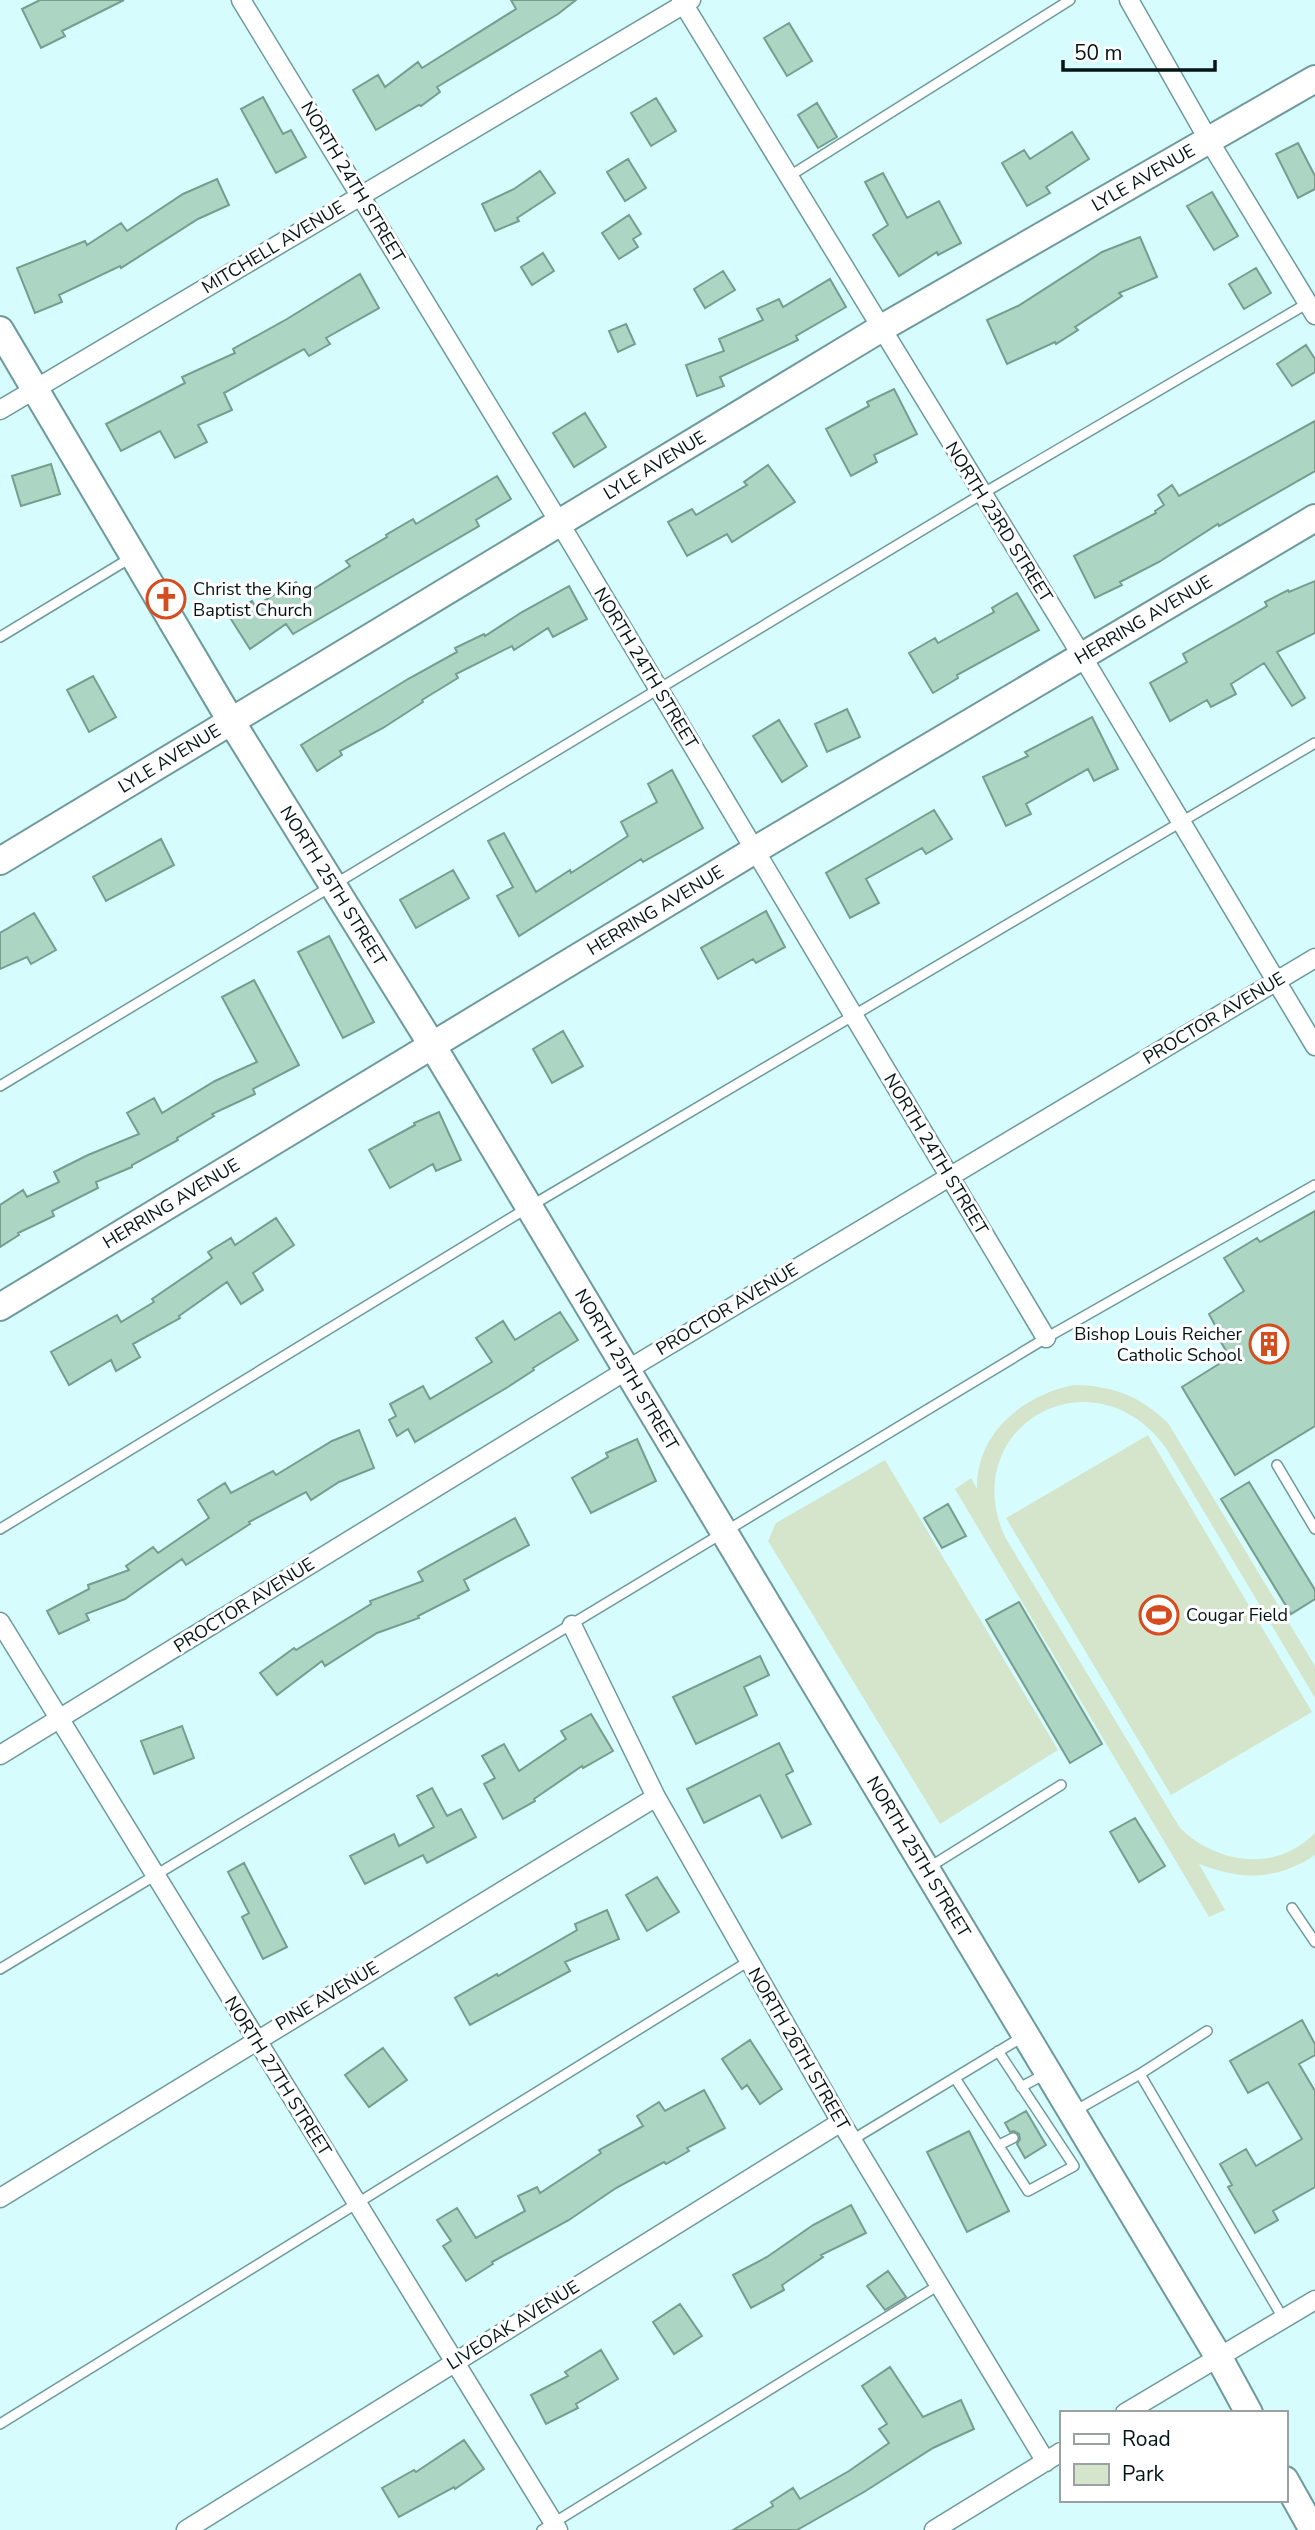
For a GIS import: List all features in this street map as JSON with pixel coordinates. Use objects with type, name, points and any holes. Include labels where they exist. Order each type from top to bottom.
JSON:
[{"type":"main road","name":"LYLE AVENUE","points":[[0,861],[880,329],[1315,79]]},
{"type":"main road","name":"NORTH 25TH STREET","points":[[0,330],[231,721],[432,1045],[1072,2112],[1075,2143],[1218,2356],[1248,2411]]},
{"type":"main road","name":"HERRING AVENUE","points":[[0,1307],[755,850],[1315,518]]},
{"type":"main road","points":[[1287,2484],[1312,2530]]},
{"type":"street","name":"NORTH 24TH STREET","points":[[241,0],[559,522],[1046,1338]]},
{"type":"street","points":[[1129,0],[1208,139],[1312,305]]},
{"type":"street","name":"MITCHELL AVENUE","points":[[0,410],[685,2]]},
{"type":"street","name":"NORTH 23RD STREET","points":[[685,2],[788,177],[1082,656],[1315,1046]]},
{"type":"street","name":"PROCTOR AVENUE","points":[[0,1755],[627,1370],[1315,957]]},
{"type":"street","name":"NORTH 27TH STREET","points":[[0,1622],[454,2362],[551,2528]]},
{"type":"street","name":"NORTH 26TH STREET","points":[[572,1625],[656,1797],[841,2122],[939,2285],[1054,2457]]},
{"type":"street","name":"PINE AVENUE","points":[[0,2199],[656,1797]]},
{"type":"street","name":"LIVEOAK AVENUE","points":[[186,2530],[841,2122]]},
{"type":"street","points":[[1128,2411],[1315,2300]]},
{"type":"street","points":[[934,2530],[1054,2457]]},
{"type":"lane","points":[[788,177],[1070,0]]},
{"type":"lane","points":[[0,1086],[982,494],[1312,305]]},
{"type":"lane","points":[[0,637],[134,556]]},
{"type":"lane","points":[[0,1529],[529,1207],[1315,743]]},
{"type":"lane","points":[[0,1969],[1046,1338],[1315,1185]]},
{"type":"lane","points":[[1277,1465],[1315,1529]]},
{"type":"lane","points":[[926,1868],[1061,1785]]},
{"type":"lane","points":[[1293,1908],[1315,1942]]},
{"type":"lane","points":[[0,2424],[749,1961]]},
{"type":"lane","points":[[1072,2112],[1140,2074],[1207,2031]]},
{"type":"lane","points":[[852,2140],[1026,2035]]},
{"type":"lane","points":[[955,2078],[1028,2191],[1074,2166],[1075,2143],[1044,2120],[998,2051]]},
{"type":"lane","points":[[1021,2087],[1048,2073]]},
{"type":"lane","points":[[1140,2074],[1283,2318]]},
{"type":"lane","points":[[1034,2126],[1044,2120]]},
{"type":"lane","points":[[999,2146],[1013,2138]]},
{"type":"lane","points":[[551,2528],[939,2285]]},
{"type":"green space","points":[[1073,1385],[1100,1387],[1125,1394],[1147,1406],[1168,1423],[1315,1666],[1315,1698],[1166,1448],[1136,1419],[1103,1404],[1070,1403],[1040,1413],[1015,1434],[999,1462],[995,1497],[1005,1537],[1180,1828],[1211,1850],[1247,1859],[1283,1854],[1300,1846],[1315,1833],[1315,1855],[1286,1870],[1244,1875],[1199,1864],[1225,1910],[1209,1917],[955,1489],[971,1478],[977,1489],[984,1451],[993,1434],[1006,1420],[1036,1398]]},
{"type":"green space","name":"Cougar Field","points":[[1148,1435],[1312,1712],[1171,1795],[1006,1518]]},
{"type":"green space","points":[[885,1460],[1058,1750],[940,1824],[768,1541],[776,1523]]},
{"type":"building","points":[[40,0],[124,0],[62,31],[65,36],[41,48],[22,9]]},
{"type":"building","points":[[511,0],[576,0],[558,14],[437,87],[440,92],[421,106],[376,130],[353,90],[378,75],[385,87],[418,62],[422,68],[516,9]]},
{"type":"building","points":[[789,23],[812,61],[787,76],[764,38]]},
{"type":"building","points":[[263,97],[283,134],[291,130],[306,157],[276,173],[241,109]]},
{"type":"building","points":[[656,98],[676,131],[651,146],[631,113]]},
{"type":"building","points":[[817,103],[837,137],[818,148],[798,115]]},
{"type":"building","points":[[1072,132],[1089,159],[1046,187],[1050,193],[1027,206],[1002,163],[1024,150],[1030,159]]},
{"type":"building","points":[[1298,143],[1315,176],[1315,189],[1298,198],[1276,154]]},
{"type":"building","points":[[628,159],[646,188],[625,201],[607,172]]},
{"type":"building","points":[[540,171],[555,193],[517,218],[519,221],[495,231],[482,204],[514,189]]},
{"type":"building","points":[[883,173],[907,218],[939,201],[961,243],[938,255],[937,252],[899,276],[873,235],[888,225],[865,182]]},
{"type":"building","points":[[217,179],[229,205],[198,219],[121,268],[120,266],[59,295],[62,302],[35,313],[17,268],[85,241],[87,245],[121,223],[127,231],[183,194]]},
{"type":"building","points":[[1212,192],[1238,236],[1214,250],[1187,206]]},
{"type":"building","points":[[629,215],[641,234],[633,239],[638,247],[619,259],[602,233]]},
{"type":"building","points":[[1140,237],[1157,277],[1119,293],[1122,296],[1075,327],[1078,330],[1056,344],[1055,342],[1007,364],[987,320],[1018,306],[1102,252]]},
{"type":"building","points":[[543,253],[554,271],[532,285],[521,267]]},
{"type":"building","points":[[1256,268],[1271,293],[1244,309],[1229,284]]},
{"type":"building","points":[[723,271],[735,290],[705,308],[694,289]]},
{"type":"building","points":[[360,274],[379,308],[326,338],[330,344],[309,356],[304,349],[224,393],[232,410],[198,425],[207,442],[175,458],[160,431],[121,451],[106,424],[185,383],[182,377],[235,353],[233,349]]},
{"type":"building","points":[[830,279],[846,307],[796,336],[798,340],[720,377],[724,386],[697,396],[686,365],[724,351],[719,339],[763,320],[757,309],[779,299],[783,307]]},
{"type":"building","points":[[626,324],[635,344],[618,352],[609,331]]},
{"type":"building","points":[[1306,345],[1315,359],[1315,372],[1292,386],[1277,364]]},
{"type":"building","points":[[894,389],[917,434],[874,455],[877,462],[851,476],[826,429],[869,406],[867,402]]},
{"type":"building","points":[[585,413],[606,447],[574,467],[553,433]]},
{"type":"building","points":[[1315,421],[1315,471],[1219,526],[1218,524],[1159,562],[1120,582],[1122,585],[1095,598],[1074,556],[1156,513],[1155,511],[1164,505],[1158,495],[1172,485],[1179,496]]},
{"type":"building","points":[[51,464],[60,494],[21,506],[12,476]]},
{"type":"building","points":[[768,465],[795,502],[732,542],[727,534],[687,556],[668,522],[692,509],[696,515],[747,485],[744,482]]},
{"type":"building","points":[[497,476],[511,499],[476,520],[479,526],[293,634],[286,624],[250,649],[229,616],[252,601],[255,606],[296,582],[304,595],[350,566],[346,561],[387,537],[386,535],[413,519],[416,524]]},
{"type":"building","points":[[1315,581],[1315,633],[1277,652],[1305,698],[1292,706],[1264,663],[1231,684],[1236,694],[1211,707],[1207,700],[1170,721],[1150,683],[1187,662],[1183,654],[1267,606],[1265,602],[1288,590],[1289,592]]},
{"type":"building","points":[[569,586],[587,619],[553,637],[548,628],[514,650],[512,646],[456,674],[458,678],[383,728],[340,751],[342,755],[317,771],[301,745],[457,652],[455,648],[484,634],[485,636]]},
{"type":"building","points":[[1017,593],[1039,630],[957,675],[958,678],[933,693],[909,653],[935,638],[938,643],[994,612],[992,608]]},
{"type":"building","points":[[93,676],[116,717],[89,732],[67,690]]},
{"type":"building","points":[[847,709],[860,737],[827,752],[815,724]]},
{"type":"building","points":[[1092,717],[1118,769],[1094,781],[1088,769],[1026,804],[1031,814],[1006,826],[983,777],[1028,756],[1025,752]]},
{"type":"building","points":[[779,720],[807,766],[782,782],[753,736]]},
{"type":"building","points":[[672,770],[703,828],[643,862],[641,859],[519,936],[497,896],[513,887],[488,841],[504,833],[536,892],[628,836],[621,822],[657,802],[648,784]]},
{"type":"building","points":[[934,810],[952,839],[926,854],[922,848],[866,879],[879,903],[850,918],[826,873]]},
{"type":"building","points":[[161,839],[174,865],[106,901],[93,877]]},
{"type":"building","points":[[453,870],[469,898],[416,928],[400,900]]},
{"type":"building","points":[[766,911],[785,947],[756,963],[753,959],[718,979],[701,948]]},
{"type":"building","points":[[34,913],[56,950],[31,964],[27,957],[0,969],[0,933]]},
{"type":"building","points":[[329,936],[374,1022],[343,1038],[298,952]]},
{"type":"building","points":[[254,980],[299,1065],[253,1089],[255,1094],[212,1114],[214,1116],[177,1138],[178,1140],[132,1167],[96,1182],[98,1188],[52,1211],[54,1216],[18,1233],[19,1235],[0,1247],[0,1205],[23,1190],[27,1197],[59,1182],[54,1172],[139,1134],[127,1113],[154,1098],[162,1113],[215,1081],[257,1062],[222,997]]},
{"type":"building","points":[[563,1031],[583,1066],[552,1083],[533,1049]]},
{"type":"building","points":[[439,1112],[461,1160],[436,1171],[433,1164],[390,1188],[369,1150],[415,1125],[414,1123]]},
{"type":"building","name":"Bishop Louis Reicher Catholic School","points":[[1315,1211],[1315,1426],[1235,1475],[1182,1387],[1230,1357],[1214,1331],[1217,1329],[1209,1314],[1244,1291],[1224,1258],[1257,1238],[1260,1242]]},
{"type":"building","points":[[276,1218],[294,1245],[253,1273],[263,1290],[241,1304],[227,1282],[179,1316],[180,1318],[133,1344],[140,1357],[116,1371],[111,1360],[69,1385],[51,1352],[117,1315],[121,1322],[154,1302],[152,1299],[212,1258],[208,1252],[231,1238],[235,1245]]},
{"type":"building","points":[[560,1312],[578,1340],[508,1387],[415,1442],[408,1429],[397,1436],[389,1420],[396,1416],[390,1404],[423,1386],[430,1399],[492,1362],[476,1338],[503,1321],[515,1340]]},
{"type":"building","points":[[359,1430],[374,1468],[339,1482],[311,1500],[306,1492],[249,1522],[250,1524],[186,1565],[182,1559],[125,1599],[86,1614],[89,1620],[59,1634],[47,1611],[89,1589],[88,1585],[129,1570],[126,1566],[153,1547],[158,1553],[209,1518],[198,1500],[225,1483],[231,1493],[273,1471],[276,1475],[332,1441]]},
{"type":"building","points":[[637,1439],[656,1481],[591,1513],[572,1478],[608,1457],[606,1453]]},
{"type":"building","points":[[1249,1482],[1315,1590],[1315,1599],[1291,1614],[1221,1499]]},
{"type":"building","points":[[948,1504],[966,1536],[942,1548],[924,1518]]},
{"type":"building","points":[[515,1518],[529,1545],[464,1580],[469,1590],[418,1616],[419,1618],[377,1633],[325,1666],[322,1661],[277,1695],[260,1673],[294,1648],[296,1650],[371,1604],[370,1601],[423,1581],[418,1572]]},
{"type":"building","points":[[1019,1602],[1102,1744],[1070,1763],[986,1620]]},
{"type":"building","points":[[760,1656],[769,1675],[744,1687],[757,1715],[696,1744],[673,1697]]},
{"type":"building","points":[[591,1714],[613,1751],[583,1768],[582,1766],[534,1799],[535,1801],[503,1819],[484,1784],[495,1778],[482,1756],[504,1744],[519,1771],[566,1739],[561,1731]]},
{"type":"building","points":[[182,1726],[194,1758],[154,1774],[141,1741]]},
{"type":"building","points":[[779,1743],[793,1771],[786,1775],[811,1824],[782,1838],[760,1795],[704,1823],[687,1789]]},
{"type":"building","points":[[432,1788],[447,1816],[461,1809],[476,1837],[427,1863],[423,1855],[365,1884],[350,1856],[394,1834],[399,1846],[434,1827],[417,1796]]},
{"type":"building","points":[[1135,1818],[1165,1866],[1139,1882],[1110,1832]]},
{"type":"building","points":[[244,1863],[287,1947],[263,1959],[242,1917],[249,1913],[228,1872]]},
{"type":"building","points":[[657,1877],[679,1912],[647,1931],[626,1895]]},
{"type":"building","points":[[607,1910],[619,1939],[565,1962],[570,1971],[470,2025],[455,1998],[577,1930],[575,1924]]},
{"type":"building","points":[[1302,2020],[1315,2044],[1315,2055],[1299,2064],[1315,2091],[1315,2187],[1273,2211],[1278,2220],[1255,2233],[1228,2187],[1232,2185],[1220,2164],[1246,2149],[1256,2166],[1302,2139],[1268,2082],[1248,2093],[1230,2061]]},
{"type":"building","points":[[750,2040],[782,2089],[760,2104],[747,2085],[742,2089],[722,2059]]},
{"type":"building","points":[[383,2048],[407,2080],[369,2107],[345,2075]]},
{"type":"building","points":[[704,2090],[725,2128],[687,2148],[689,2151],[666,2164],[664,2162],[616,2188],[569,2220],[492,2262],[493,2264],[466,2281],[443,2246],[451,2241],[437,2220],[457,2208],[476,2238],[525,2211],[518,2196],[537,2187],[540,2193],[601,2153],[599,2150],[643,2126],[637,2116],[659,2102],[665,2111]]},
{"type":"building","points":[[1026,2111],[1046,2145],[1025,2158],[1017,2144],[1019,2134],[1010,2132],[1005,2123]]},
{"type":"building","points":[[969,2131],[1009,2211],[967,2232],[927,2152]]},
{"type":"building","points":[[851,2205],[866,2233],[821,2255],[823,2257],[782,2285],[784,2290],[751,2308],[733,2275],[767,2257],[813,2225]]},
{"type":"building","points":[[888,2271],[906,2297],[885,2310],[867,2286]]},
{"type":"building","points":[[680,2304],[702,2336],[674,2354],[653,2322]]},
{"type":"building","points":[[601,2350],[618,2379],[576,2404],[578,2408],[546,2424],[531,2395],[568,2376],[565,2372]]},
{"type":"building","points":[[890,2367],[923,2417],[961,2400],[974,2429],[933,2448],[797,2530],[733,2530],[773,2506],[771,2502],[793,2488],[800,2499],[849,2471],[889,2443],[879,2429],[887,2424],[862,2386]]},
{"type":"building","points":[[464,2440],[484,2469],[455,2489],[454,2487],[399,2517],[382,2488],[414,2470],[416,2472]]},
{"type":"place","name":"Christ the King Baptist Church","points":[[166,599]]},
{"type":"place","name":"Bishop Louis Reicher Catholic School","points":[[1269,1344]]},
{"type":"place","name":"Cougar Field","points":[[1159,1615]]}]
